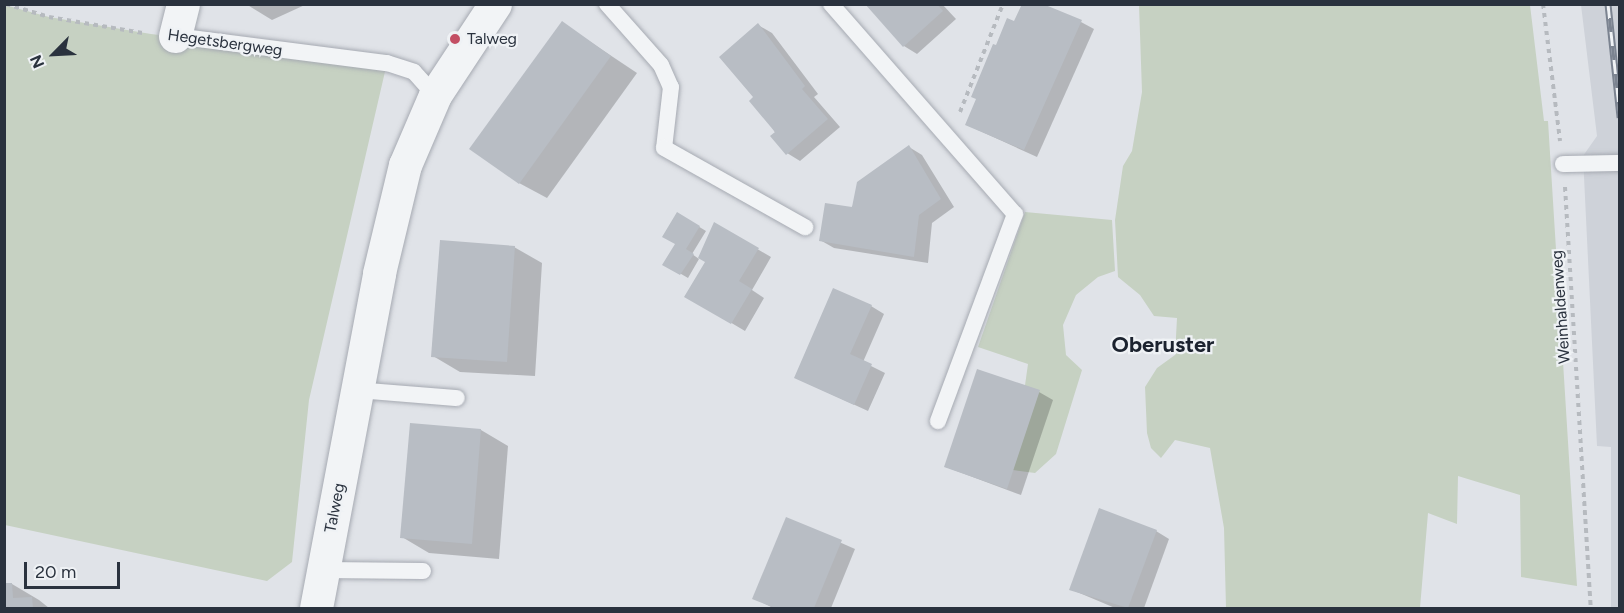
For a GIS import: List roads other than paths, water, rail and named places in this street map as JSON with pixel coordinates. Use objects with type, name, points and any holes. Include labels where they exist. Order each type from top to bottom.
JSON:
[{"type":"street","name":"Talweg","points":[[316,609],[379,273],[405,165],[435,95],[495,4]]},
{"type":"lane","points":[[607,4],[661,64],[670,87],[664,148],[805,227]]},
{"type":"lane","points":[[831,4],[1015,214],[938,421]]},
{"type":"lane","name":"Hegetsbergweg","points":[[179,20],[387,63],[414,72],[435,95]]},
{"type":"lane","points":[[1563,164],[1620,163]]},
{"type":"lane","points":[[357,390],[457,398]]},
{"type":"lane","points":[[324,570],[423,572]]},
{"type":"railway","points":[[1608,4],[1620,117]]},
{"type":"place","name":"Talweg","points":[[455,39]]},
{"type":"district","name":"Oberuster","points":[[1163,345]]}]
